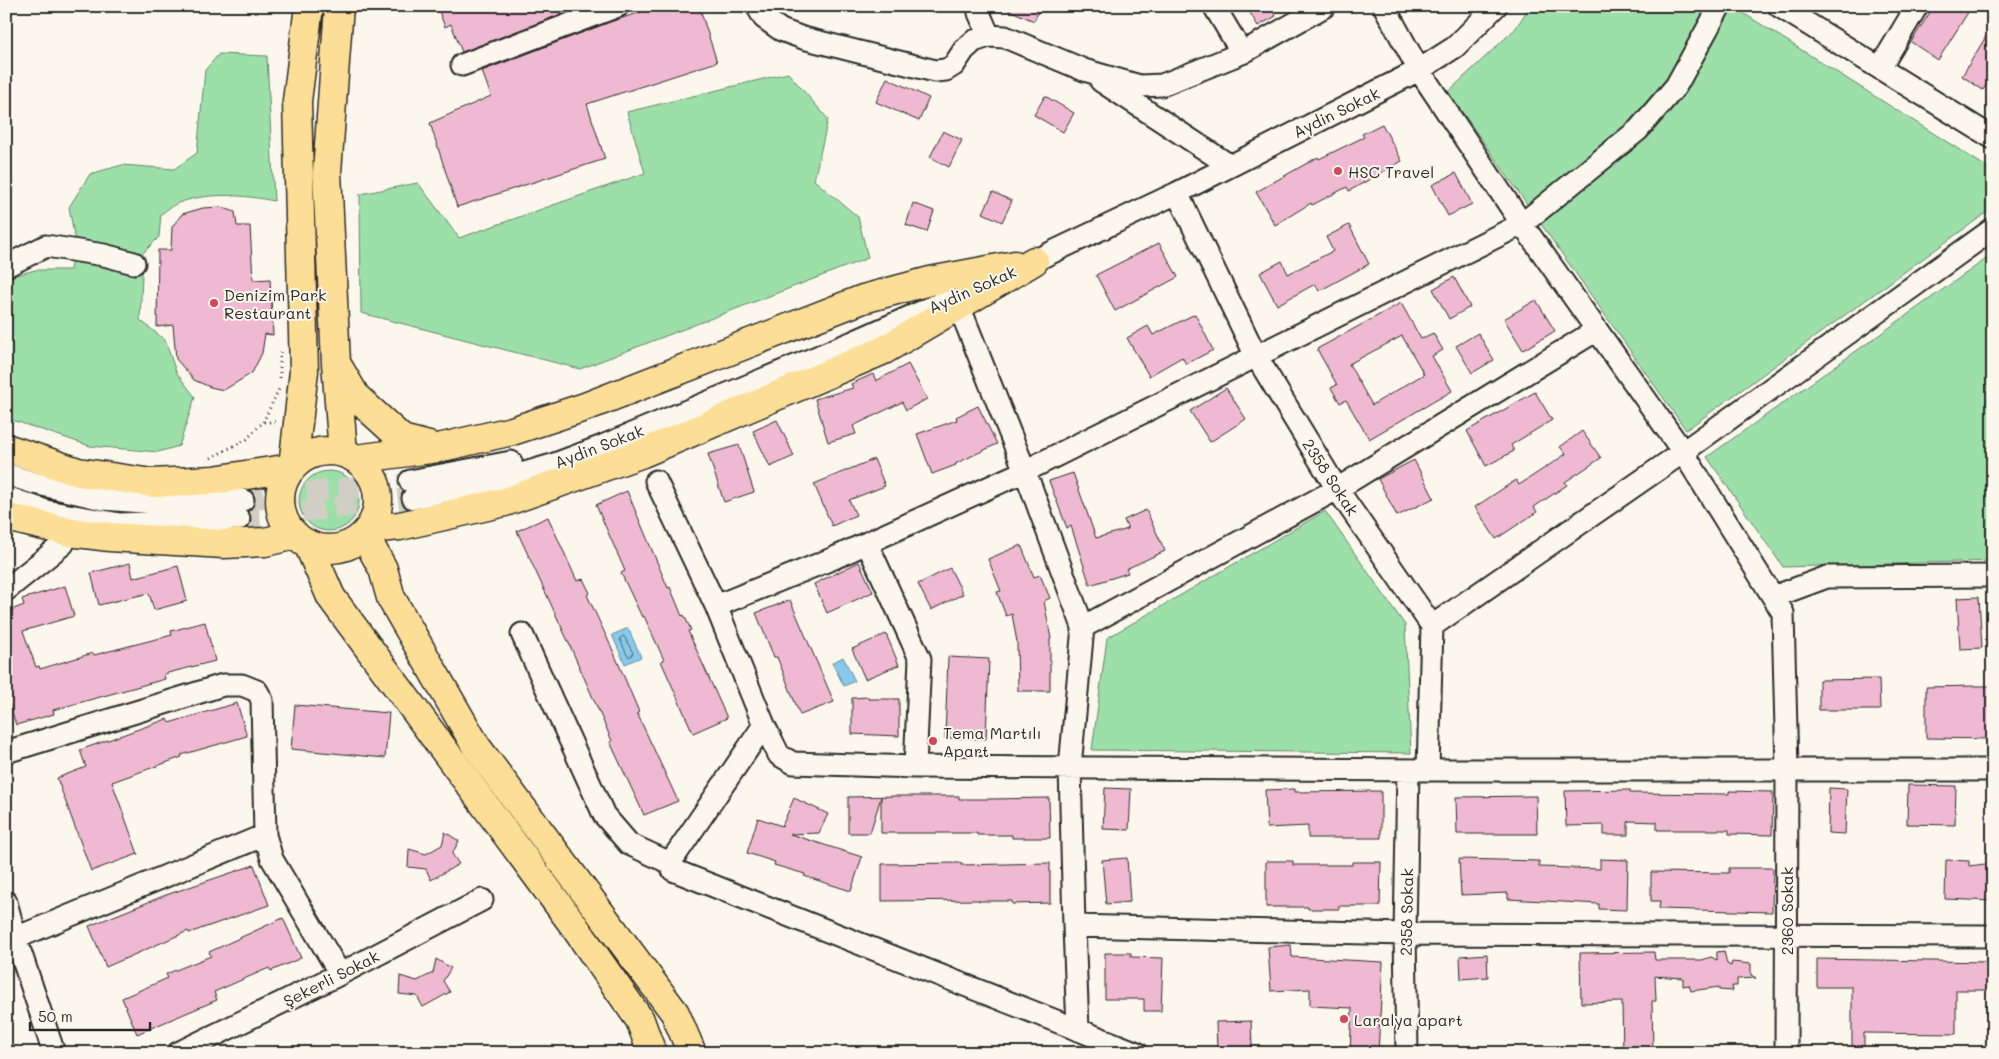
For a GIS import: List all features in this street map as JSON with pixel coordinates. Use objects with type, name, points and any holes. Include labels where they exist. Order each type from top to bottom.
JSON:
[{"type":"main road","points":[[309,6],[297,101],[304,371],[301,408],[292,467],[284,481],[280,495],[281,510],[286,523],[302,539],[331,597],[572,923],[640,1020],[652,1053]]},
{"type":"main road","points":[[6,517],[69,532],[110,537],[224,544],[302,539],[324,548],[341,547],[356,541],[366,531],[376,515],[378,499],[376,483],[368,469],[350,456],[336,363],[327,172],[339,6]]},
{"type":"main road","points":[[6,448],[78,472],[152,482],[214,480],[292,467],[316,452],[330,450],[350,456],[383,455],[438,448],[512,431],[584,407],[863,299],[930,281],[1034,261]]},
{"type":"main road","points":[[366,531],[400,526],[505,502],[643,453],[884,350],[1034,261]]},
{"type":"main road","points":[[336,363],[356,397],[402,439],[438,448]]},
{"type":"main road","points":[[366,531],[383,569],[391,598],[476,746],[674,1013],[714,1053]]},
{"type":"main road","points":[[674,1013],[692,1053]]},
{"type":"main road","points":[[639,1053],[640,1020]]},
{"type":"street","points":[[462,65],[618,6]]},
{"type":"street","points":[[757,6],[764,18],[781,30],[803,38],[935,71],[946,70],[954,65],[964,50],[974,41],[989,36],[1005,37],[1084,70],[1140,86],[1162,85],[1242,53],[1325,6]]},
{"type":"street","points":[[982,6],[980,13],[989,36]]},
{"type":"street","points":[[1214,6],[1242,53]]},
{"type":"street","name":"2360 Sokak","points":[[1384,6],[1420,70],[1522,224],[1683,452],[1783,613],[1787,769],[1786,1053]]},
{"type":"street","name":"Aydin Sokak","points":[[411,489],[507,478],[552,464],[600,447],[853,342],[1034,261],[1177,193],[1228,165],[1420,70],[1455,48],[1496,6]]},
{"type":"street","points":[[716,606],[867,543],[1025,471],[1522,224],[1638,130],[1676,86],[1720,6]]},
{"type":"street","points":[[1779,6],[1993,138]]},
{"type":"street","points":[[1880,68],[1917,6]]},
{"type":"street","points":[[1084,70],[1228,165]]},
{"type":"street","name":"2358 Sokak","points":[[1177,193],[1256,356],[1337,489],[1432,626],[1405,934],[1407,1053]]},
{"type":"street","points":[[1432,626],[1683,452],[1993,229]]},
{"type":"street","points":[[6,266],[46,246],[104,255],[134,263]]},
{"type":"street","points":[[958,306],[1025,471],[1083,627],[1070,768],[1078,1030]]},
{"type":"street","points":[[1083,627],[1337,489],[1597,330]]},
{"type":"street","points":[[6,474],[34,483],[103,499],[241,509],[120,524],[46,511],[6,496]]},
{"type":"street","points":[[656,482],[716,606],[764,725],[779,755],[793,763],[915,767],[1070,768],[1993,770]]},
{"type":"street","points":[[6,590],[63,544],[69,532]]},
{"type":"street","points":[[867,543],[920,659],[915,767]]},
{"type":"street","points":[[1773,597],[1826,577],[1993,576]]},
{"type":"street","points":[[522,634],[604,815],[629,844],[670,863],[673,870],[1137,1053]]},
{"type":"street","points":[[6,752],[223,685],[242,685],[257,691],[262,700],[264,835],[272,859],[340,974]]},
{"type":"street","points":[[670,863],[764,725]]},
{"type":"street","points":[[11,940],[264,835]]},
{"type":"street","name":"Şekerli Sokak","points":[[178,1053],[340,974],[482,900]]},
{"type":"street","points":[[6,902],[11,940],[54,1053]]},
{"type":"street","points":[[1074,926],[1405,934],[1993,936]]},
{"type":"path","points":[[383,455],[395,519],[400,526]]},
{"type":"green space","points":[[1530,6],[1732,6],[1993,171],[1993,208],[1686,430],[1448,92],[1515,29]]},
{"type":"green space","points":[[219,54],[267,56],[274,201],[228,195],[204,197],[178,203],[161,214],[159,237],[143,253],[140,320],[165,340],[176,372],[195,397],[179,446],[158,452],[90,446],[6,418],[6,278],[35,270],[70,270],[75,240],[69,207],[90,174],[122,165],[174,169],[197,153],[205,70]]},
{"type":"green space","points":[[788,73],[828,119],[814,180],[858,217],[868,258],[580,369],[361,313],[360,194],[418,183],[459,238],[645,173],[627,112]]},
{"type":"green space","points":[[1993,254],[1993,561],[1783,567],[1707,457]]},
{"type":"green space","points":[[329,471],[345,476],[350,480],[354,485],[359,501],[354,517],[350,522],[345,526],[329,531],[313,526],[308,522],[304,517],[299,501],[304,485],[308,480],[313,476]]},
{"type":"green space","points":[[1325,511],[1405,625],[1411,753],[1092,750],[1107,638]]},
{"type":"water","points":[[628,628],[641,657],[625,664],[612,635]]},
{"type":"water","points":[[843,657],[855,681],[844,686],[832,663]]},
{"type":"building","points":[[437,6],[582,6],[462,52],[451,24],[445,27]]},
{"type":"building","points":[[660,6],[699,6],[717,62],[587,104],[605,159],[457,207],[430,123],[491,96],[482,71],[610,22]]},
{"type":"building","points":[[1000,6],[1041,6],[1034,21]]},
{"type":"building","points":[[1246,6],[1270,6],[1276,16],[1258,26]]},
{"type":"building","points":[[1934,6],[1972,6],[1938,60],[1911,42]]},
{"type":"building","points":[[1993,25],[1993,74],[1983,90],[1962,76]]},
{"type":"building","points":[[887,78],[929,98],[919,121],[876,102]]},
{"type":"building","points":[[1045,96],[1074,113],[1063,132],[1034,115]]},
{"type":"building","points":[[1382,124],[1402,161],[1349,191],[1347,187],[1312,205],[1311,203],[1275,225],[1256,192],[1318,157],[1319,159],[1364,137],[1362,134]]},
{"type":"building","points":[[943,131],[962,140],[949,167],[930,157]]},
{"type":"building","points":[[1456,173],[1472,204],[1448,216],[1432,185]]},
{"type":"building","points":[[993,192],[1012,201],[1002,222],[983,213]]},
{"type":"building","points":[[913,203],[934,211],[927,232],[906,225]]},
{"type":"building","name":"Denizim Park Restaurant","points":[[221,207],[235,212],[237,226],[250,226],[253,280],[270,279],[273,335],[265,334],[262,353],[252,373],[224,390],[210,387],[194,380],[176,359],[173,325],[157,327],[158,250],[171,250],[172,227],[182,214],[203,208]]},
{"type":"building","points":[[1349,225],[1369,264],[1319,291],[1315,284],[1277,305],[1260,273],[1282,261],[1288,274],[1333,251],[1326,237]]},
{"type":"building","points":[[1159,243],[1178,277],[1115,311],[1096,275]]},
{"type":"building","points":[[1454,277],[1470,307],[1449,319],[1433,289]]},
{"type":"building","points":[[1536,300],[1555,331],[1523,350],[1504,319]]},
{"type":"building","points":[[1401,303],[1421,339],[1433,333],[1443,350],[1432,356],[1452,391],[1369,439],[1346,400],[1340,403],[1331,388],[1337,385],[1317,349]],"holes":[[[1402,336],[1424,374],[1372,405],[1349,364]]]},
{"type":"building","points":[[1195,314],[1213,350],[1186,364],[1182,357],[1149,376],[1127,338],[1148,326],[1153,335]]},
{"type":"building","points":[[1478,333],[1494,360],[1472,373],[1456,346]]},
{"type":"building","points":[[908,364],[927,399],[906,410],[902,402],[853,426],[856,434],[828,442],[815,399],[853,388],[851,384],[873,374],[876,381]]},
{"type":"building","points":[[1226,388],[1246,419],[1210,442],[1190,411]]},
{"type":"building","points":[[1535,392],[1552,420],[1511,445],[1514,451],[1486,466],[1467,431]]},
{"type":"building","points":[[978,406],[997,444],[956,465],[932,474],[917,434],[957,420],[956,417]]},
{"type":"building","points":[[777,420],[794,456],[770,467],[753,431]]},
{"type":"building","points":[[1582,431],[1601,458],[1565,482],[1567,485],[1534,507],[1537,512],[1496,539],[1475,507],[1516,480],[1519,485],[1566,454],[1560,447]]},
{"type":"building","points":[[739,445],[754,492],[724,502],[708,454]]},
{"type":"building","points":[[874,459],[885,486],[849,500],[856,515],[832,526],[814,484]]},
{"type":"building","points":[[1414,460],[1434,498],[1397,516],[1378,479]]},
{"type":"building","points":[[1073,473],[1096,538],[1128,529],[1124,520],[1146,510],[1165,551],[1126,569],[1128,573],[1090,585],[1071,526],[1067,528],[1049,481]]},
{"type":"building","points":[[627,491],[668,588],[670,587],[682,616],[684,615],[691,630],[688,631],[727,718],[693,733],[661,661],[664,660],[644,616],[642,617],[621,573],[625,571],[596,505]]},
{"type":"building","points":[[548,517],[577,581],[583,579],[590,593],[587,595],[639,712],[637,713],[678,801],[644,815],[610,742],[612,741],[567,639],[517,531]]},
{"type":"building","points":[[1021,545],[1034,577],[1040,575],[1050,598],[1044,601],[1051,639],[1050,691],[1018,691],[1017,642],[1012,614],[1006,616],[997,592],[1001,591],[988,559]]},
{"type":"building","points":[[859,562],[873,592],[827,613],[814,584]]},
{"type":"building","points":[[130,563],[133,578],[178,566],[187,601],[154,610],[149,593],[99,605],[91,573]]},
{"type":"building","points":[[950,568],[963,594],[931,610],[918,584]]},
{"type":"building","points":[[65,586],[74,616],[23,631],[36,667],[39,666],[40,669],[93,653],[94,655],[172,635],[171,631],[205,622],[215,661],[164,674],[165,679],[53,710],[54,714],[16,725],[6,693],[6,612],[24,605],[22,599]]},
{"type":"building","points":[[1979,597],[1982,648],[1960,649],[1957,598]]},
{"type":"building","points":[[790,600],[834,702],[800,715],[777,657],[774,657],[756,613]]},
{"type":"building","points":[[886,634],[899,665],[865,679],[852,649]]},
{"type":"building","points":[[948,657],[989,659],[986,739],[945,738]]},
{"type":"building","points":[[1879,679],[1880,710],[1819,710],[1819,680]]},
{"type":"building","points":[[1993,686],[1993,739],[1926,738],[1926,687]]},
{"type":"building","points":[[868,697],[868,699],[899,699],[899,736],[852,734],[852,698]]},
{"type":"building","points":[[237,703],[247,736],[181,755],[182,757],[112,782],[138,854],[91,871],[57,778],[86,767],[80,750],[167,719],[169,723]]},
{"type":"building","points":[[295,705],[389,713],[385,758],[291,749]]},
{"type":"building","points":[[1908,785],[1956,786],[1955,825],[1907,824]]},
{"type":"building","points":[[1105,788],[1131,789],[1129,830],[1103,829]]},
{"type":"building","points":[[1829,788],[1847,789],[1845,834],[1828,833]]},
{"type":"building","points":[[1295,789],[1295,792],[1381,791],[1381,838],[1308,838],[1308,826],[1267,828],[1265,790]]},
{"type":"building","points":[[1630,790],[1630,793],[1729,794],[1729,791],[1773,792],[1772,835],[1729,834],[1729,830],[1657,830],[1657,822],[1628,822],[1628,835],[1604,835],[1604,825],[1566,826],[1565,791]]},
{"type":"building","points":[[959,796],[959,799],[1049,798],[1050,838],[1012,838],[1012,835],[977,835],[977,833],[881,833],[881,797],[870,833],[848,833],[848,797]]},
{"type":"building","points":[[1536,796],[1537,834],[1457,834],[1456,797]]},
{"type":"building","points":[[794,798],[828,814],[819,833],[790,834],[862,857],[851,891],[804,876],[805,874],[774,865],[775,862],[747,853],[758,818],[782,826]]},
{"type":"building","points":[[445,832],[459,841],[452,854],[459,864],[431,880],[426,869],[408,867],[409,849],[426,854],[442,845]]},
{"type":"building","points":[[1127,858],[1130,902],[1106,904],[1102,860]]},
{"type":"building","points":[[1459,859],[1539,861],[1539,867],[1600,869],[1600,859],[1628,860],[1627,910],[1599,909],[1599,904],[1508,899],[1508,893],[1461,895]]},
{"type":"building","points":[[1946,860],[1969,861],[1969,866],[1993,863],[1993,901],[1945,899]]},
{"type":"building","points":[[1266,861],[1293,861],[1293,865],[1352,865],[1352,862],[1381,862],[1380,906],[1339,906],[1339,909],[1266,907]]},
{"type":"building","points":[[961,863],[961,865],[1050,863],[1050,903],[1012,904],[1012,901],[979,900],[882,901],[882,864]]},
{"type":"building","points":[[254,865],[269,905],[189,933],[188,931],[106,967],[89,926],[166,895]]},
{"type":"building","points":[[1729,868],[1773,868],[1772,912],[1659,909],[1660,901],[1651,901],[1651,872],[1729,873]]},
{"type":"building","points":[[283,918],[301,958],[271,971],[269,968],[214,992],[217,1000],[137,1034],[122,998],[168,978],[166,974],[211,956],[209,952]]},
{"type":"building","points":[[1291,945],[1292,957],[1383,962],[1378,1053],[1350,1053],[1352,1008],[1310,1006],[1310,989],[1271,991],[1268,947]]},
{"type":"building","points":[[1724,951],[1727,964],[1731,966],[1732,962],[1751,964],[1751,975],[1756,978],[1737,979],[1737,986],[1732,986],[1733,991],[1719,990],[1719,987],[1691,991],[1689,985],[1683,986],[1683,978],[1655,976],[1656,1001],[1652,1001],[1653,1053],[1623,1053],[1622,1002],[1581,1003],[1580,953],[1654,952],[1655,960],[1702,960],[1711,957],[1717,960],[1717,952]]},
{"type":"building","points":[[1105,953],[1131,953],[1131,957],[1163,958],[1161,1011],[1144,1011],[1144,999],[1105,999]]},
{"type":"building","points":[[1487,954],[1488,977],[1461,979],[1460,956]]},
{"type":"building","points":[[436,959],[451,968],[443,981],[450,992],[423,1007],[417,996],[399,994],[400,976],[417,981],[433,973]]},
{"type":"building","points":[[1817,959],[1989,962],[1989,990],[1956,990],[1956,1034],[1864,1033],[1864,1053],[1852,1053],[1852,987],[1817,987]]},
{"type":"building","points":[[1251,1021],[1252,1047],[1217,1048],[1216,1022]]},
{"type":"tunnel","points":[[243,500],[410,481]]},
{"type":"tunnel","points":[[239,519],[413,498]]},
{"type":"place","name":"HSC Travel","points":[[1338,171]]},
{"type":"place","name":"Denizim Park Restaurant","points":[[214,303]]},
{"type":"place","name":"Tema Martılı Apart","points":[[933,741]]},
{"type":"place","name":"Laralya apart","points":[[1344,1019]]}]
